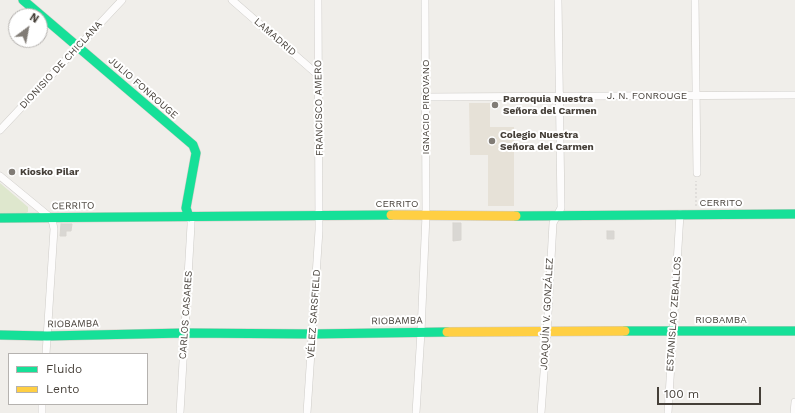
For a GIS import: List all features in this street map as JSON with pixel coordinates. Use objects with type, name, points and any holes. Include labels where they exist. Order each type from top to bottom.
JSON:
[{"type":"street","name":"JULIO FONROUGE","points":[[23,0],[193,145],[196,153],[186,208],[188,217]]},
{"type":"street","name":"DIONISIO DE CHICLANA","points":[[0,130],[122,0]]},
{"type":"street","name":"LAMADRID","points":[[232,0],[318,75]]},
{"type":"street","name":"FRANCISCO AMERO","points":[[318,0],[320,215]]},
{"type":"street","name":"IGNACIO PIROVANO","points":[[416,413],[426,215],[425,0]]},
{"type":"street","name":"JOAQUÍN V. GONZÁLEZ","points":[[541,413],[553,223],[561,208],[558,0]]},
{"type":"street","points":[[695,0],[697,173]]},
{"type":"street","name":"J. N. FONROUGE","points":[[426,97],[795,95]]},
{"type":"street","points":[[0,176],[50,218],[53,224],[54,229],[46,353]]},
{"type":"street","name":"ESTANISLAO ZEBALLOS","points":[[668,413],[680,214]]},
{"type":"street","name":"CERRITO","points":[[0,218],[320,215],[557,216],[795,214]]},
{"type":"street","name":"VÉLEZ SARSFIELD","points":[[308,413],[320,215]]},
{"type":"street","name":"CARLOS CASARES","points":[[180,413],[192,225],[191,220],[188,217]]},
{"type":"street","name":"RIOBAMBA","points":[[0,335],[47,336],[185,333],[313,334],[421,332],[795,331]]},
{"type":"street","points":[[794,413],[795,402]]},
{"type":"path","points":[[695,214],[697,173]]},
{"type":"shaded area","name":"Colegio Nuestra Señora del Carmen","points":[[469,103],[490,103],[490,127],[514,127],[514,206],[488,206],[488,155],[470,155]]},
{"type":"green space","points":[[0,183],[28,207],[28,212],[0,213]]},
{"type":"building","points":[[453,223],[461,223],[461,240],[453,241]]},
{"type":"building","points":[[61,224],[72,224],[71,231],[66,231],[66,236],[60,236]]},
{"type":"building","points":[[607,231],[614,231],[614,239],[607,239]]},
{"type":"traffic: fast","points":[[23,0],[193,145],[196,153],[186,208],[189,217]]},
{"type":"traffic: fast","points":[[516,216],[795,214]]},
{"type":"traffic: fast","points":[[0,218],[391,215]]},
{"type":"traffic: fast","points":[[625,331],[795,331]]},
{"type":"traffic: fast","points":[[0,335],[47,336],[185,333],[313,334],[447,332]]},
{"type":"traffic: slow","points":[[391,215],[516,216]]},
{"type":"traffic: slow","points":[[447,332],[625,331]]},
{"type":"place","name":"Parroquia Nuestra Señora del Carmen","points":[[495,105]]},
{"type":"place","name":"Colegio Nuestra Señora del Carmen","points":[[492,141]]},
{"type":"place","name":"Kiosko Pilar","points":[[12,172]]}]
